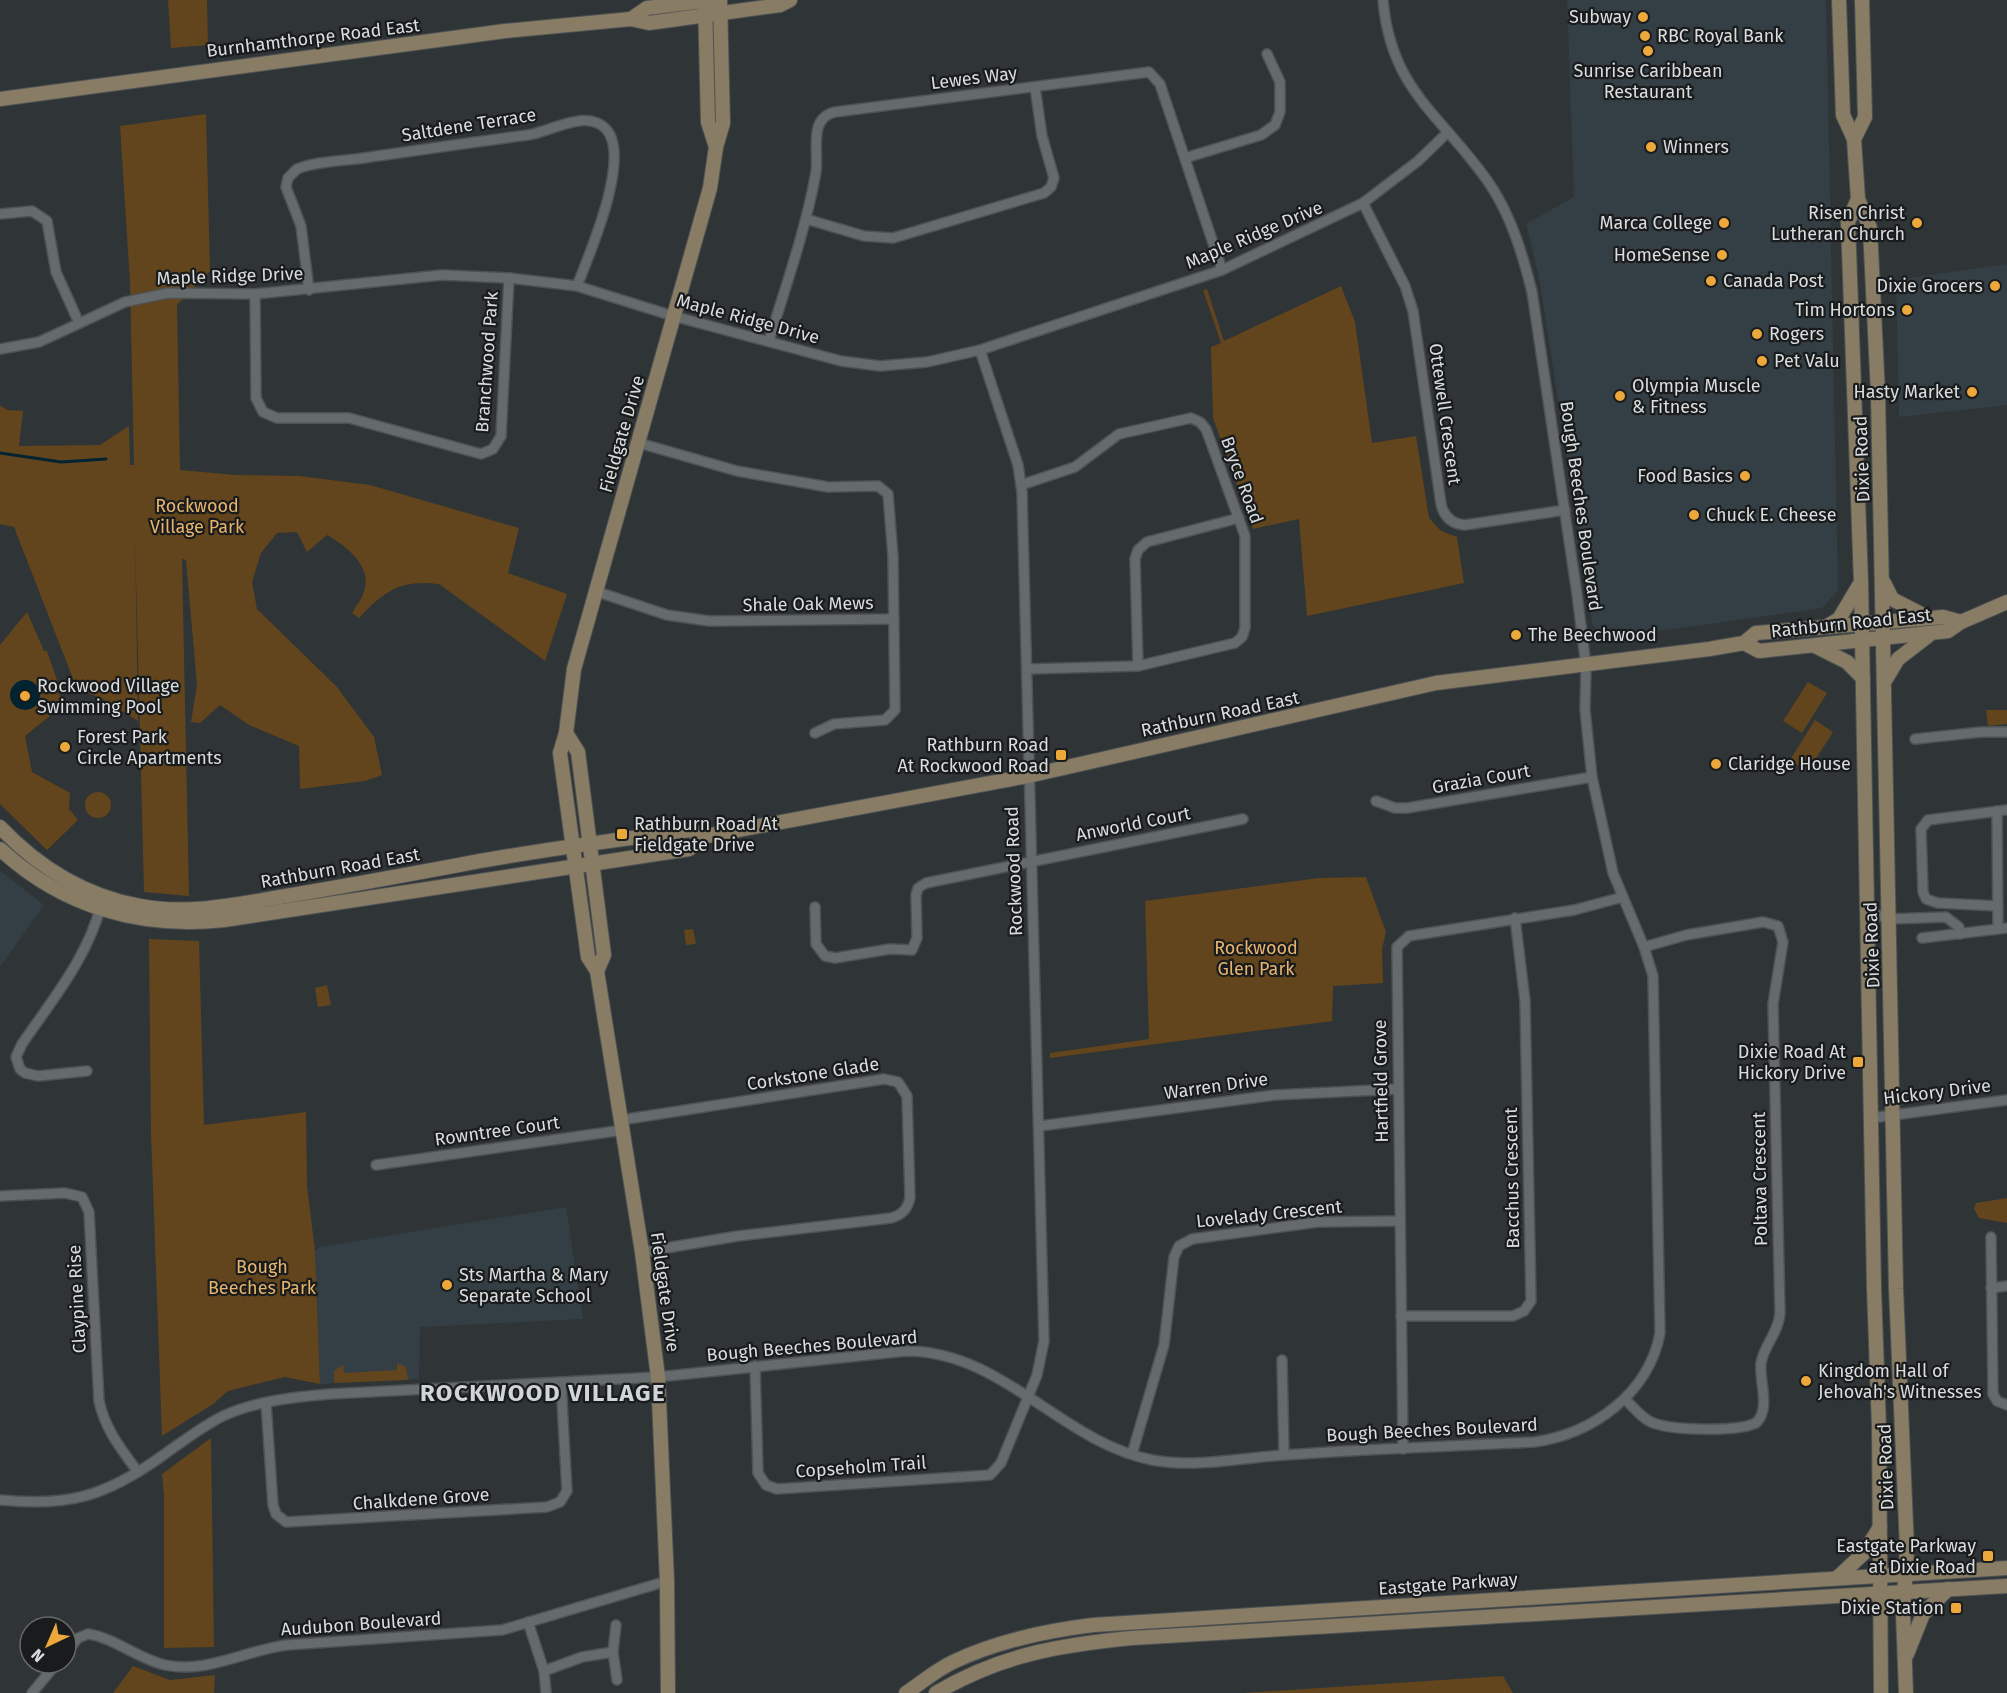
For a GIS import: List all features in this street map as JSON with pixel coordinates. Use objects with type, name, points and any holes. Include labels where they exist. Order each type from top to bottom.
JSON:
[{"type":"main road","name":"Fieldgate Drive","points":[[705,0],[708,122],[716,147]]},
{"type":"main road","name":"Burnhamthorpe Road East","points":[[631,19],[647,8],[712,0]]},
{"type":"main road","name":"Burnhamthorpe Road East","points":[[0,99],[505,31],[631,19],[649,23],[707,16],[721,7],[780,6],[790,0]]},
{"type":"main road","name":"Dixie Road","points":[[1839,0],[1843,115],[1854,139],[1858,199],[1870,228],[1878,394],[1882,621],[1886,680],[1887,852],[1896,918],[1894,1115],[1905,1574],[1903,1614],[1907,1644],[1904,1660],[1906,1693]]},
{"type":"main road","name":"Dixie Road","points":[[1854,139],[1865,117],[1862,0]]},
{"type":"main road","name":"Fieldgate Drive","points":[[668,1693],[667,1581],[658,1377],[642,1252],[597,971],[588,957],[560,753],[566,733],[574,669],[710,188],[716,147],[723,123],[721,7]]},
{"type":"main road","name":"Dixie Road","points":[[1858,199],[1848,222],[1861,582],[1881,1525],[1879,1616],[1881,1693]]},
{"type":"main road","points":[[1883,581],[1892,599],[1909,610],[1930,618]]},
{"type":"main road","points":[[1824,626],[1839,619],[1861,582]]},
{"type":"main road","name":"Rathburn Road East","points":[[1744,643],[1759,651],[1948,631],[1961,622],[2007,603]]},
{"type":"main road","name":"Rathburn Road East","points":[[0,849],[47,885],[101,903],[143,921],[201,922],[689,849],[706,836],[1028,776],[1436,683],[1586,666],[1744,643],[1755,633],[1943,616],[1961,622]]},
{"type":"main road","points":[[1886,680],[1898,659],[1932,633]]},
{"type":"main road","points":[[1814,646],[1847,662],[1863,678]]},
{"type":"main road","name":"Fieldgate Drive","points":[[566,733],[578,752],[604,955],[597,971]]},
{"type":"main road","name":"Rathburn Road East","points":[[0,827],[46,867],[101,903],[157,908],[213,908],[369,883],[573,846],[689,830],[706,836]]},
{"type":"main road","points":[[1837,1578],[1864,1553],[1881,1525]]},
{"type":"main road","name":"Eastgate Parkway","points":[[906,1693],[951,1662],[978,1652],[1046,1631],[1093,1624],[2007,1568]]},
{"type":"main road","name":"Eastgate Parkway","points":[[936,1693],[988,1666],[1064,1644],[1132,1638],[2007,1586]]},
{"type":"main road","points":[[1907,1644],[1923,1614],[1948,1589]]},
{"type":"street","name":"Bough Beeches Boulevard","points":[[0,1500],[38,1504],[77,1500],[105,1491],[216,1420],[244,1407],[266,1403],[330,1394],[658,1377],[906,1351],[927,1352],[968,1362],[1028,1395],[1095,1439],[1132,1454],[1184,1462],[1546,1441],[1586,1426],[1625,1400],[1653,1358],[1660,1333],[1655,993],[1644,947],[1605,847],[1592,777],[1586,710],[1586,666],[1532,292],[1520,249],[1493,189],[1412,89],[1396,63],[1390,44],[1383,0]]},
{"type":"street","points":[[1185,158],[1261,135],[1275,125],[1280,112],[1280,82],[1267,54]]},
{"type":"street","name":"Lewes Way","points":[[769,341],[806,219],[816,171],[818,125],[826,116],[835,112],[1141,71],[1153,74],[1160,84],[1222,270]]},
{"type":"street","points":[[806,219],[864,236],[893,238],[1044,193],[1051,187],[1053,173],[1042,136],[1035,87]]},
{"type":"street","name":"Saltdene Terrace","points":[[309,290],[301,226],[286,187],[288,178],[297,169],[532,134],[572,122],[594,122],[606,128],[613,140],[614,161],[609,198],[577,286]]},
{"type":"street","name":"Maple Ridge Drive","points":[[0,349],[33,344],[125,302],[168,292],[255,294],[442,275],[509,278],[577,286],[673,316],[841,361],[880,366],[927,362],[980,350],[1222,270],[1363,203],[1418,161],[1448,132]]},
{"type":"street","name":"Ottewell Crescent","points":[[1363,203],[1405,286],[1413,311],[1443,512],[1454,523],[1465,525],[1565,510]]},
{"type":"street","points":[[0,214],[32,211],[46,220],[56,272],[79,323]]},
{"type":"street","name":"Branchwood Park","points":[[255,294],[256,395],[259,407],[266,414],[277,418],[349,418],[481,454],[493,449],[501,436],[509,278]]},
{"type":"street","name":"Rockwood Road","points":[[980,350],[1018,465],[1021,485],[1028,669],[1030,862],[1040,1126],[1039,1202],[1044,1341],[1041,1362],[1028,1395]]},
{"type":"street","name":"Bryce Road","points":[[1021,485],[1075,467],[1119,434],[1191,417],[1206,429],[1239,518],[1245,541],[1246,623],[1242,637],[1230,645],[1138,666],[1028,669]]},
{"type":"street","name":"Shale Oak Mews","points":[[595,591],[667,615],[709,621],[894,619],[890,500],[882,487],[846,488],[809,485],[737,471],[639,443]]},
{"type":"street","points":[[1138,666],[1135,559],[1138,550],[1147,542],[1239,518]]},
{"type":"street","points":[[815,733],[834,724],[884,721],[892,716],[895,707],[894,619]]},
{"type":"street","points":[[1916,739],[1982,732],[2007,732]]},
{"type":"street","name":"Grazia Court","points":[[1376,801],[1395,808],[1407,808],[1592,777]]},
{"type":"street","points":[[1922,938],[2002,928],[1998,906],[2002,810],[1928,820],[1921,829],[1923,892],[1926,899],[1938,903],[1998,906]]},
{"type":"street","name":"Anworld Court","points":[[815,907],[816,944],[825,956],[835,958],[890,949],[912,950],[917,938],[915,895],[922,885],[1243,819]]},
{"type":"street","name":"Hartfield Grove","points":[[1403,1449],[1396,953],[1398,944],[1408,936],[1574,910],[1623,897]]},
{"type":"street","points":[[87,1071],[33,1076],[20,1069],[16,1057],[22,1044],[83,953],[94,931],[101,903]]},
{"type":"street","points":[[1868,912],[1896,918],[1946,917],[1959,927],[1960,934]]},
{"type":"street","name":"Bacchus Crescent","points":[[1401,1316],[1513,1316],[1524,1311],[1531,1301],[1525,1001],[1515,918]]},
{"type":"street","name":"Poltava Crescent","points":[[1625,1400],[1650,1422],[1668,1428],[1738,1427],[1756,1423],[1763,1413],[1762,1359],[1776,1331],[1780,1313],[1773,1004],[1783,945],[1782,933],[1774,923],[1763,921],[1686,935],[1644,947]]},
{"type":"street","name":"Corkstone Glade","points":[[622,1125],[884,1079],[898,1082],[907,1096],[910,1197],[907,1207],[900,1214],[891,1218],[738,1236],[642,1252]]},
{"type":"street","name":"Warren Drive","points":[[1040,1126],[1285,1094],[1398,1089]]},
{"type":"street","name":"Hickory Drive","points":[[1871,1118],[2007,1100]]},
{"type":"street","name":"Rowntree Court","points":[[376,1165],[622,1125]]},
{"type":"street","name":"Claypine Rise","points":[[0,1196],[65,1193],[82,1197],[89,1212],[99,1401],[107,1427],[138,1472]]},
{"type":"street","name":"Lovelady Crescent","points":[[1132,1454],[1161,1360],[1174,1257],[1181,1244],[1192,1239],[1318,1222],[1399,1221]]},
{"type":"street","points":[[1991,1237],[1993,1394],[1998,1401],[2007,1405]]},
{"type":"street","points":[[1991,1288],[2007,1286]]},
{"type":"street","points":[[1282,1360],[1284,1455]]},
{"type":"street","name":"Copseholm Trail","points":[[755,1366],[758,1473],[766,1485],[777,1489],[990,1474],[1001,1463],[1028,1395]]},
{"type":"street","name":"Chalkdene Grove","points":[[266,1403],[273,1505],[276,1514],[286,1522],[547,1507],[560,1502],[567,1491],[561,1383]]},
{"type":"street","name":"Audubon Boulevard","points":[[78,1639],[88,1634],[153,1662],[173,1666],[197,1666],[273,1646],[486,1632],[667,1581]]},
{"type":"street","points":[[528,1622],[544,1671],[546,1692]]},
{"type":"street","points":[[616,1625],[613,1652],[617,1680]]},
{"type":"street","points":[[544,1671],[582,1657],[613,1652]]},
{"type":"street","points":[[32,1693],[47,1675]]},
{"type":"shaded area","points":[[1567,0],[1826,0],[1838,590],[1822,608],[1609,638],[1593,626],[1539,277],[1526,224],[1574,197]]},
{"type":"shaded area","points":[[2007,264],[2007,405],[1899,417],[1896,280]]},
{"type":"shaded area","points":[[0,871],[44,905],[0,967]]},
{"type":"shaded area","name":"Sts Martha & Mary Separate School","points":[[566,1207],[583,1319],[420,1327],[419,1379],[320,1384],[315,1251],[320,1247]]},
{"type":"green space","points":[[168,0],[207,0],[208,45],[171,48]]},
{"type":"green space","name":"Rockwood Village Park","points":[[206,114],[210,271],[177,305],[180,470],[235,475],[299,476],[370,485],[519,528],[508,573],[567,594],[545,661],[439,584],[414,583],[394,589],[385,594],[359,618],[352,613],[362,597],[366,582],[365,573],[356,557],[342,544],[327,535],[307,552],[297,532],[277,533],[261,553],[252,582],[257,609],[337,687],[374,737],[382,775],[365,781],[300,789],[299,746],[249,725],[220,705],[200,723],[191,722],[197,685],[186,560],[182,559],[189,896],[144,892],[135,538],[138,721],[101,698],[77,689],[14,527],[0,524],[0,406],[8,410],[23,411],[19,446],[100,445],[129,426],[130,465],[134,465],[130,282],[120,126]]},
{"type":"green space","points":[[1341,286],[1355,322],[1372,443],[1416,436],[1429,518],[1441,531],[1457,537],[1464,583],[1307,616],[1299,519],[1253,529],[1213,418],[1211,347],[1221,343],[1203,290],[1207,289],[1224,341]]},
{"type":"green space","points":[[27,612],[44,651],[47,651],[57,680],[54,682],[57,692],[66,703],[25,736],[32,772],[70,793],[69,809],[78,820],[47,850],[0,804],[0,645]]},
{"type":"green space","points":[[1808,682],[1827,693],[1802,733],[1783,721]]},
{"type":"green space","points":[[1986,710],[2007,710],[2007,724],[1988,726]]},
{"type":"green space","points":[[1815,720],[1833,732],[1808,771],[1790,760]]},
{"type":"green space","points":[[98,792],[107,796],[111,805],[107,814],[98,818],[89,814],[85,805],[89,796]]},
{"type":"green space","name":"Rockwood Glen Park","points":[[1366,877],[1386,932],[1382,949],[1383,983],[1333,986],[1332,1021],[1050,1058],[1050,1053],[1149,1039],[1145,901],[1319,878]]},
{"type":"green space","points":[[693,929],[696,944],[686,945],[684,930]]},
{"type":"green space","name":"Bough Beeches Park","points":[[149,939],[199,941],[204,1125],[306,1112],[307,1186],[315,1251],[320,1384],[285,1377],[228,1391],[213,1404],[162,1436],[151,1133]]},
{"type":"green space","points":[[327,985],[331,1005],[318,1007],[315,988]]},
{"type":"green space","points":[[2007,1198],[2007,1223],[1979,1218],[1974,1209],[1976,1203]]},
{"type":"green space","points":[[397,1363],[406,1367],[408,1380],[334,1383],[334,1371],[343,1365],[344,1373],[397,1370]]},
{"type":"green space","points":[[211,1438],[214,1647],[164,1648],[162,1474]]},
{"type":"green space","points":[[133,1666],[170,1680],[215,1675],[214,1693],[113,1693]]},
{"type":"green space","points":[[1503,1676],[1513,1693],[1243,1693]]},
{"type":"water","name":"Rockwood Village Swimming Pool","points":[[25,680],[36,684],[40,695],[36,706],[25,710],[14,706],[10,695],[14,684]]},
{"type":"waterway","points":[[0,453],[61,462],[106,459]]},
{"type":"place","name":"Subway","points":[[1643,17]]},
{"type":"place","name":"RBC Royal Bank","points":[[1645,36]]},
{"type":"place","name":"Sunrise Caribbean Restaurant","points":[[1648,51]]},
{"type":"place","name":"Winners","points":[[1651,147]]},
{"type":"place","name":"Marca College","points":[[1724,223]]},
{"type":"place","name":"Risen Christ Lutheran Church","points":[[1917,223]]},
{"type":"place","name":"HomeSense","points":[[1722,255]]},
{"type":"place","name":"Canada Post","points":[[1711,281]]},
{"type":"place","name":"Dixie Grocers","points":[[1995,286]]},
{"type":"place","name":"Tim Hortons","points":[[1907,310]]},
{"type":"place","name":"Rogers","points":[[1757,334]]},
{"type":"place","name":"Pet Valu","points":[[1762,361]]},
{"type":"place","name":"Hasty Market","points":[[1972,392]]},
{"type":"place","name":"Olympia Muscle & Fitness","points":[[1620,396]]},
{"type":"place","name":"Food Basics","points":[[1745,476]]},
{"type":"place","name":"Chuck E. Cheese","points":[[1694,515]]},
{"type":"place","name":"The Beechwood","points":[[1516,635]]},
{"type":"place","name":"Rockwood Village Swimming Pool","points":[[25,696]]},
{"type":"place","name":"Forest Park Circle Apartments","points":[[65,747]]},
{"type":"place","name":"Rathburn Road At Rockwood Road","points":[[1061,755]]},
{"type":"place","name":"Claridge House","points":[[1716,764]]},
{"type":"place","name":"Rathburn Road At Fieldgate Drive","points":[[622,834]]},
{"type":"place","name":"Dixie Road At Hickory Drive","points":[[1858,1062]]},
{"type":"place","name":"Sts Martha & Mary Separate School","points":[[447,1285]]},
{"type":"place","name":"Kingdom Hall of Jehovah's Witnesses","points":[[1806,1381]]},
{"type":"place","name":"Eastgate Parkway at Dixie Road","points":[[1988,1556]]},
{"type":"place","name":"Dixie Station","points":[[1956,1608]]},
{"type":"district","name":"ROCKWOOD VILLAGE","points":[[543,1393]]}]
